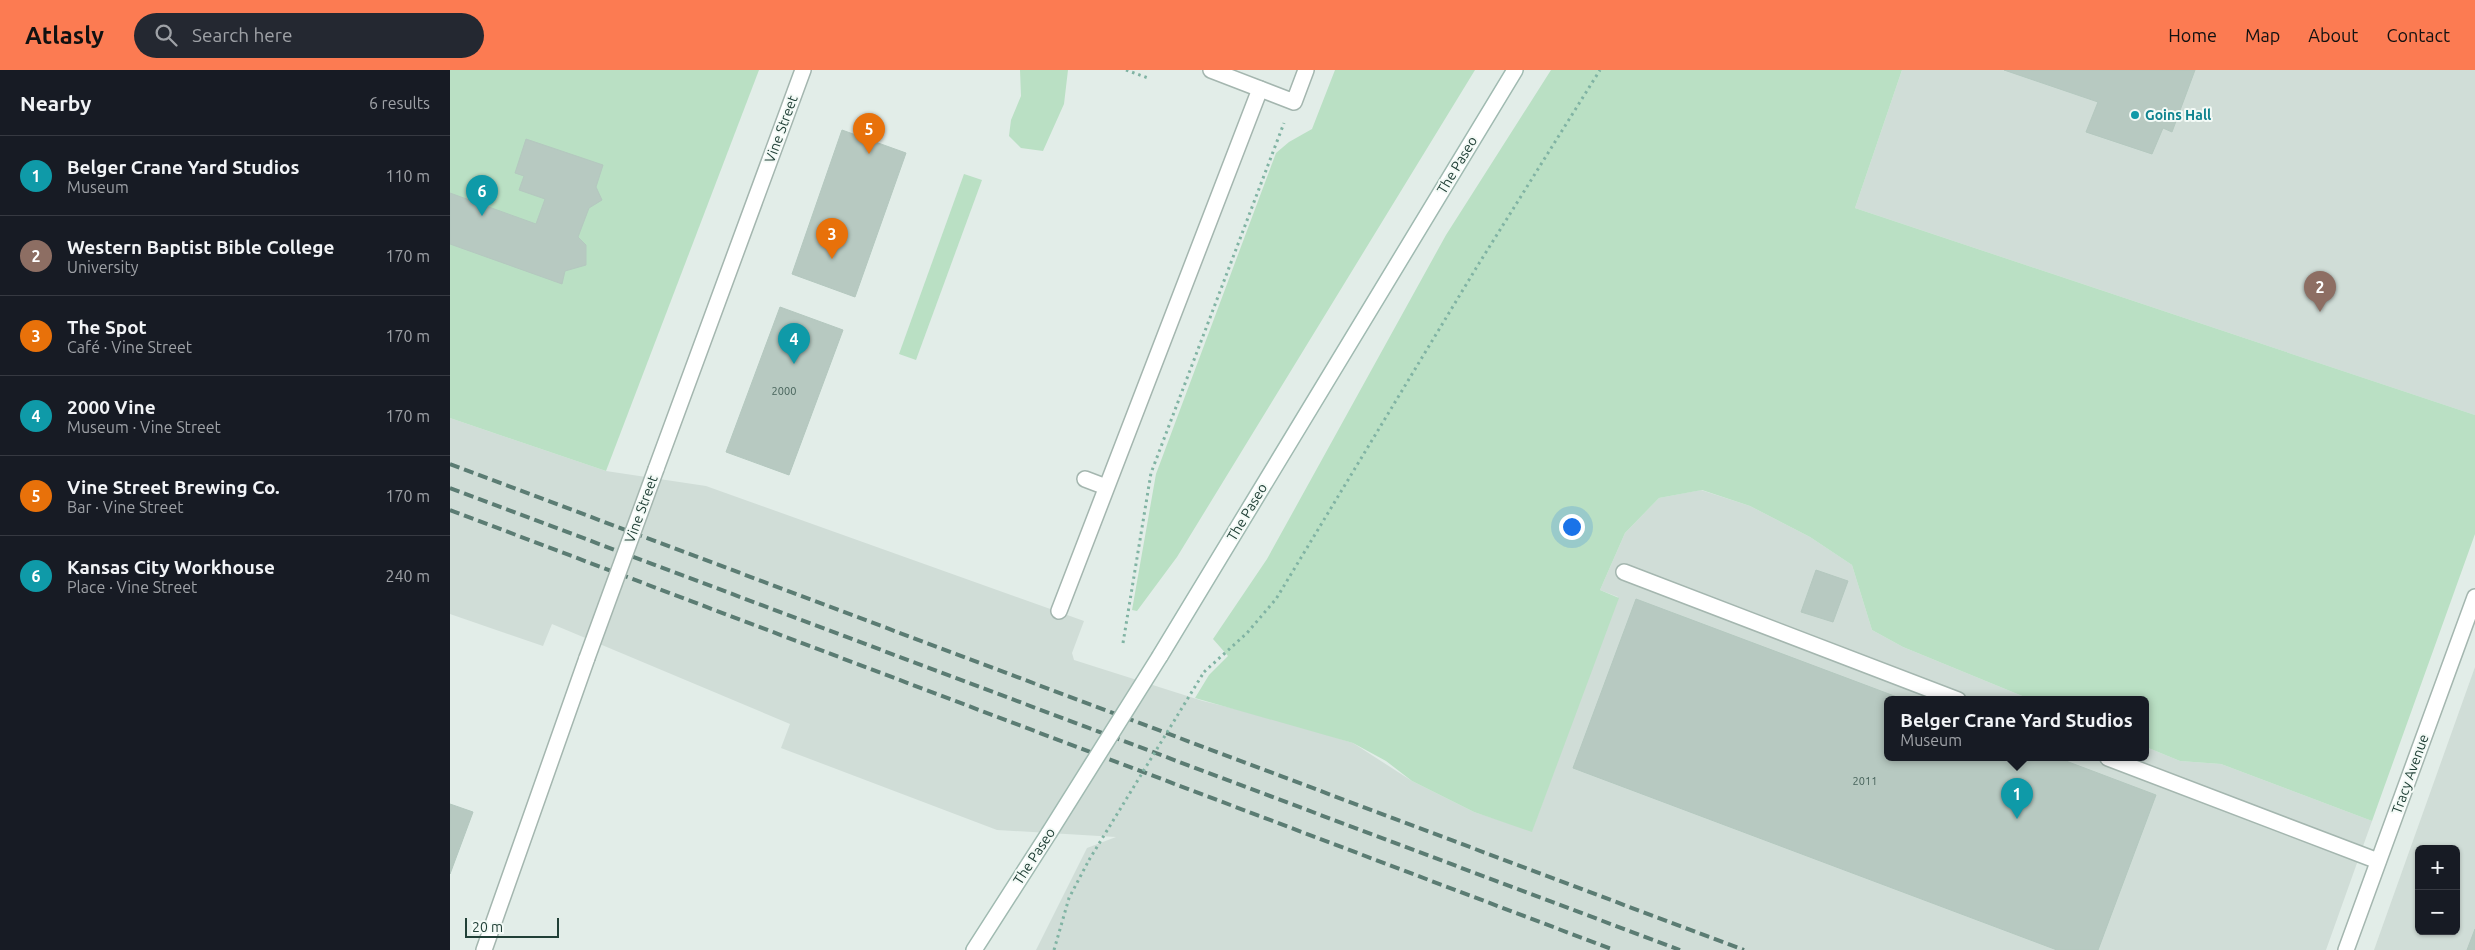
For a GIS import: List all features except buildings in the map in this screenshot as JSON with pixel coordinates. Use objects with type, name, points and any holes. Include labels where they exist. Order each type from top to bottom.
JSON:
[{"type":"street","name":"Vine Street","points":[[484,950],[587,658],[803,70]]},
{"type":"street","points":[[1211,70],[1294,102],[1306,70]]},
{"type":"street","name":"The Paseo","points":[[974,950],[1160,656],[1515,70]]},
{"type":"street","points":[[1059,612],[1260,89]]},
{"type":"street","points":[[1085,479],[1106,487]]},
{"type":"street","points":[[1624,572],[1948,696]]},
{"type":"street","name":"Tracy Avenue","points":[[2346,950],[2475,598]]},
{"type":"street","points":[[2116,761],[2378,861]]},
{"type":"path","points":[[1126,70],[1148,78]]},
{"type":"path","points":[[1054,950],[1069,898],[1089,860],[1204,672],[1247,633],[1276,599],[1478,265],[1600,70]]},
{"type":"path","points":[[1123,643],[1150,473],[1276,140],[1294,102]]},
{"type":"shaded area","points":[[1902,70],[2475,70],[2475,415],[1855,208]]},
{"type":"shaded area","points":[[450,418],[606,471],[706,486],[1084,621],[1072,653],[1074,660],[1203,701],[1276,719],[1353,743],[1412,781],[1474,812],[1532,831],[1618,597],[1600,590],[1625,533],[1659,498],[1701,490],[1750,506],[1810,537],[1852,565],[1872,630],[1903,647],[2022,696],[1884,696],[1884,761],[2149,761],[2149,748],[2180,761],[2221,764],[2372,821],[2326,950],[1036,950],[1087,848],[1116,837],[997,830],[781,748],[790,724],[552,624],[543,646],[450,614]]},
{"type":"shaded area","points":[[2475,667],[2475,950],[2374,950]]},
{"type":"green space","points":[[450,70],[759,70],[606,471],[450,418]]},
{"type":"green space","points":[[1020,70],[1068,70],[1064,104],[1043,151],[1021,148],[1009,136],[1011,120],[1021,96]]},
{"type":"green space","points":[[1335,70],[1475,70],[1177,557],[1137,611],[1132,610],[1156,474],[1276,153],[1289,142],[1312,129]]},
{"type":"green space","points":[[1551,70],[1902,70],[1855,208],[2475,415],[2475,534],[2372,821],[2221,764],[2180,761],[2149,748],[2149,696],[2022,696],[1903,647],[1872,630],[1852,565],[1810,537],[1750,506],[1702,490],[1659,498],[1625,533],[1600,590],[1619,598],[1532,832],[1474,812],[1412,781],[1386,761],[1353,743],[1195,698],[1209,675],[1228,656],[1213,639],[1267,559],[1446,235]]},
{"type":"green space","points":[[964,174],[982,180],[916,360],[899,354]]},
{"type":"railway","points":[[450,464],[1744,950]]},
{"type":"railway","points":[[450,488],[1680,950]]},
{"type":"railway","points":[[450,510],[1614,950]]},
{"type":"place","name":"Goins Hall","points":[[2135,115]]},
{"type":"place","name":"Vine Street Brewing Co.","points":[[869,154]]},
{"type":"place","name":"Kansas City Workhouse","points":[[482,216]]},
{"type":"place","name":"The Spot","points":[[832,259]]},
{"type":"place","name":"Western Baptist Bible College","points":[[2320,312]]},
{"type":"place","name":"2000 Vine","points":[[794,364]]},
{"type":"place","name":"Belger Crane Yard Studios","points":[[2017,819]]}]
